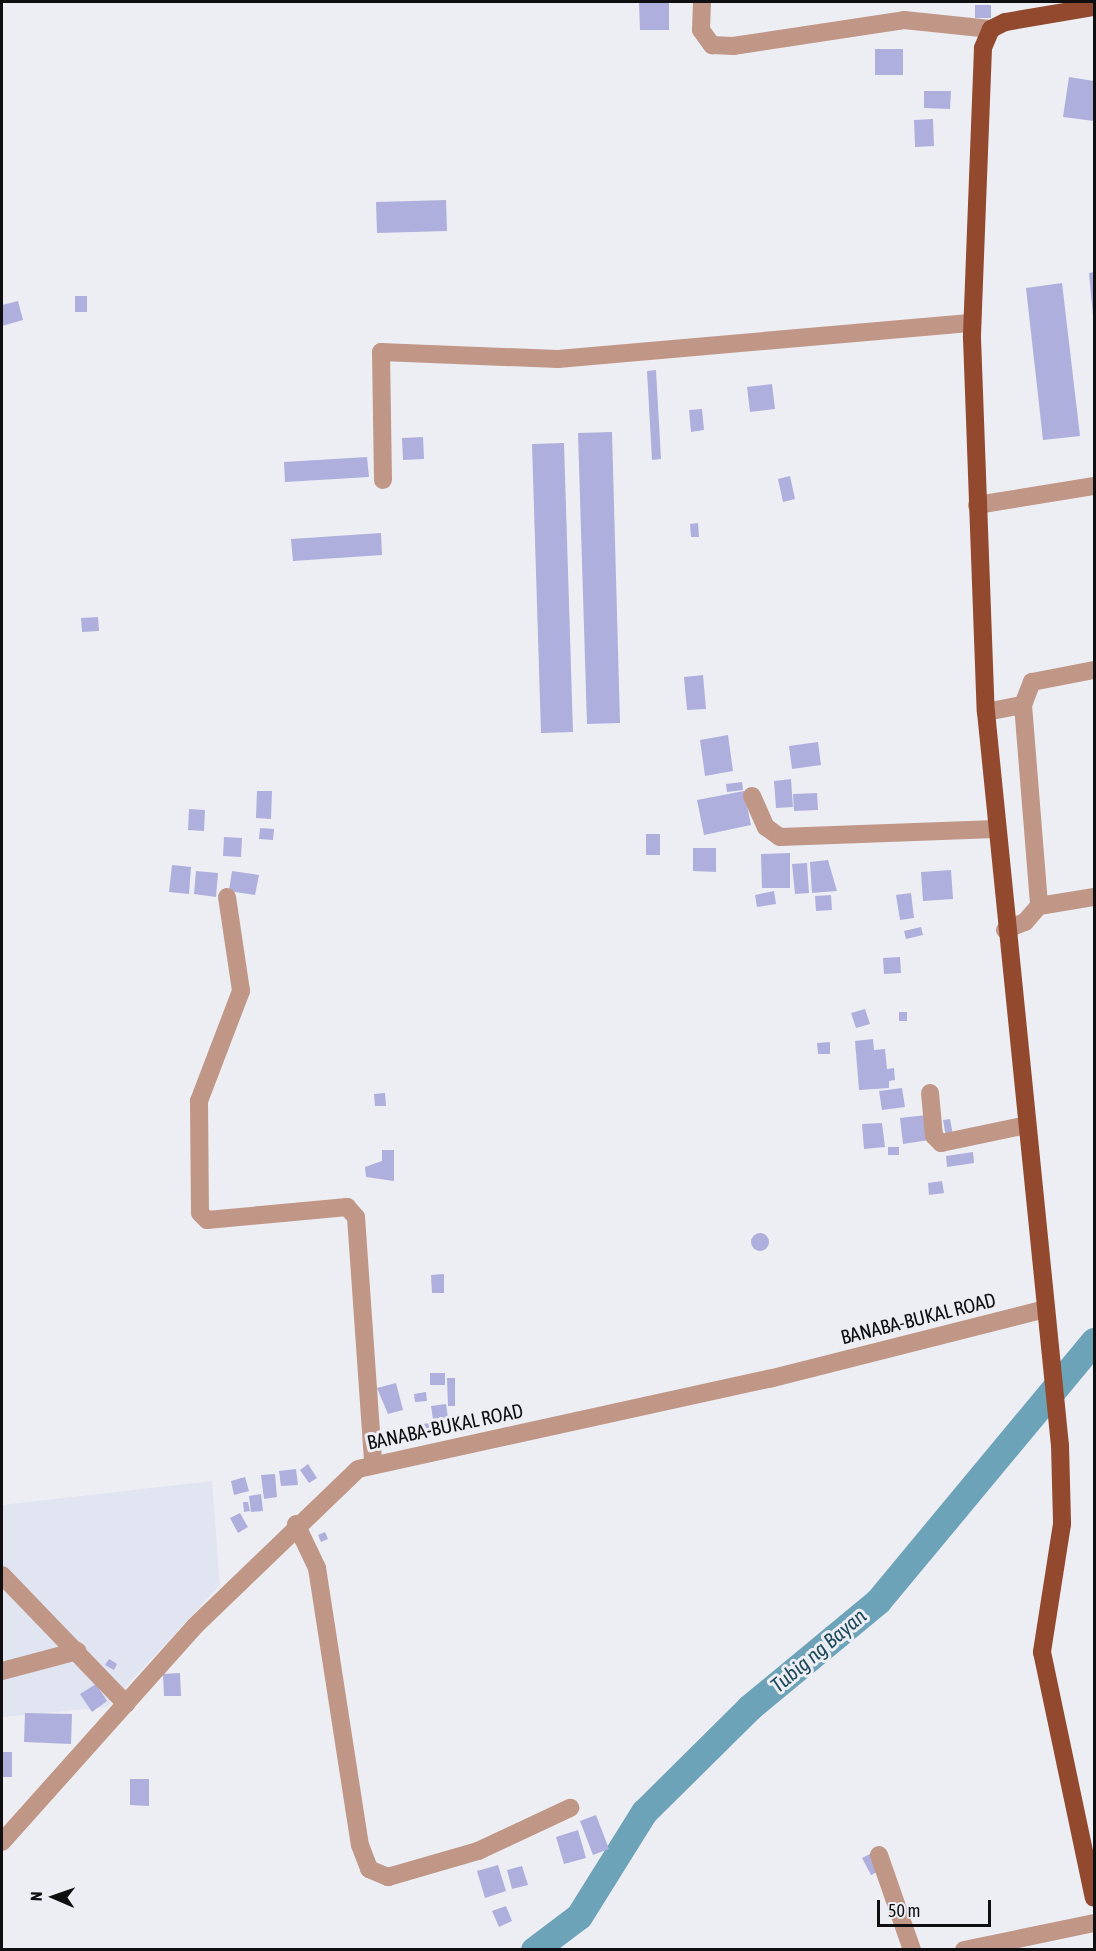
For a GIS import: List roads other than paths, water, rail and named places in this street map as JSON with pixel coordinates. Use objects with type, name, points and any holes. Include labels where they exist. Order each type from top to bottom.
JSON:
[{"type":"main road","points":[[1095,7],[1005,22],[991,29],[983,48],[972,323],[986,712],[1005,930],[1053,1375],[1062,1524],[1042,1652],[1090,1855],[1095,1898]]},
{"type":"street","points":[[702,2],[701,30],[712,45],[733,46],[904,20],[991,29]]},
{"type":"street","points":[[383,480],[381,352],[558,359],[972,323]]},
{"type":"street","points":[[978,505],[1095,486]]},
{"type":"street","points":[[1039,906],[1023,705],[1032,682],[1095,670]]},
{"type":"street","points":[[986,712],[1023,705]]},
{"type":"street","points":[[752,796],[766,827],[780,837],[996,829]]},
{"type":"street","points":[[227,897],[241,991],[199,1101],[200,1213],[207,1220],[346,1207],[356,1217],[373,1462]]},
{"type":"street","points":[[1005,930],[1025,922],[1039,906],[1095,897]]},
{"type":"street","points":[[930,1093],[934,1136],[941,1143],[1027,1125]]},
{"type":"street","name":"BANABA-BUKAL ROAD","points":[[2,1842],[126,1704],[296,1524],[342,1480],[373,1462],[769,1379],[1045,1309]]},
{"type":"street","points":[[296,1524],[317,1568],[360,1845],[369,1869],[388,1877],[478,1851],[570,1808]]},
{"type":"street","points":[[2,1575],[126,1704]]},
{"type":"street","points":[[2,1671],[77,1651]]},
{"type":"street","points":[[879,1855],[906,1948]]},
{"type":"street","points":[[964,1950],[1095,1923]]},
{"type":"waterway","name":"Tubig ng Bayan","points":[[534,1950],[579,1916],[644,1812],[750,1707],[878,1601],[1094,1341]]}]
